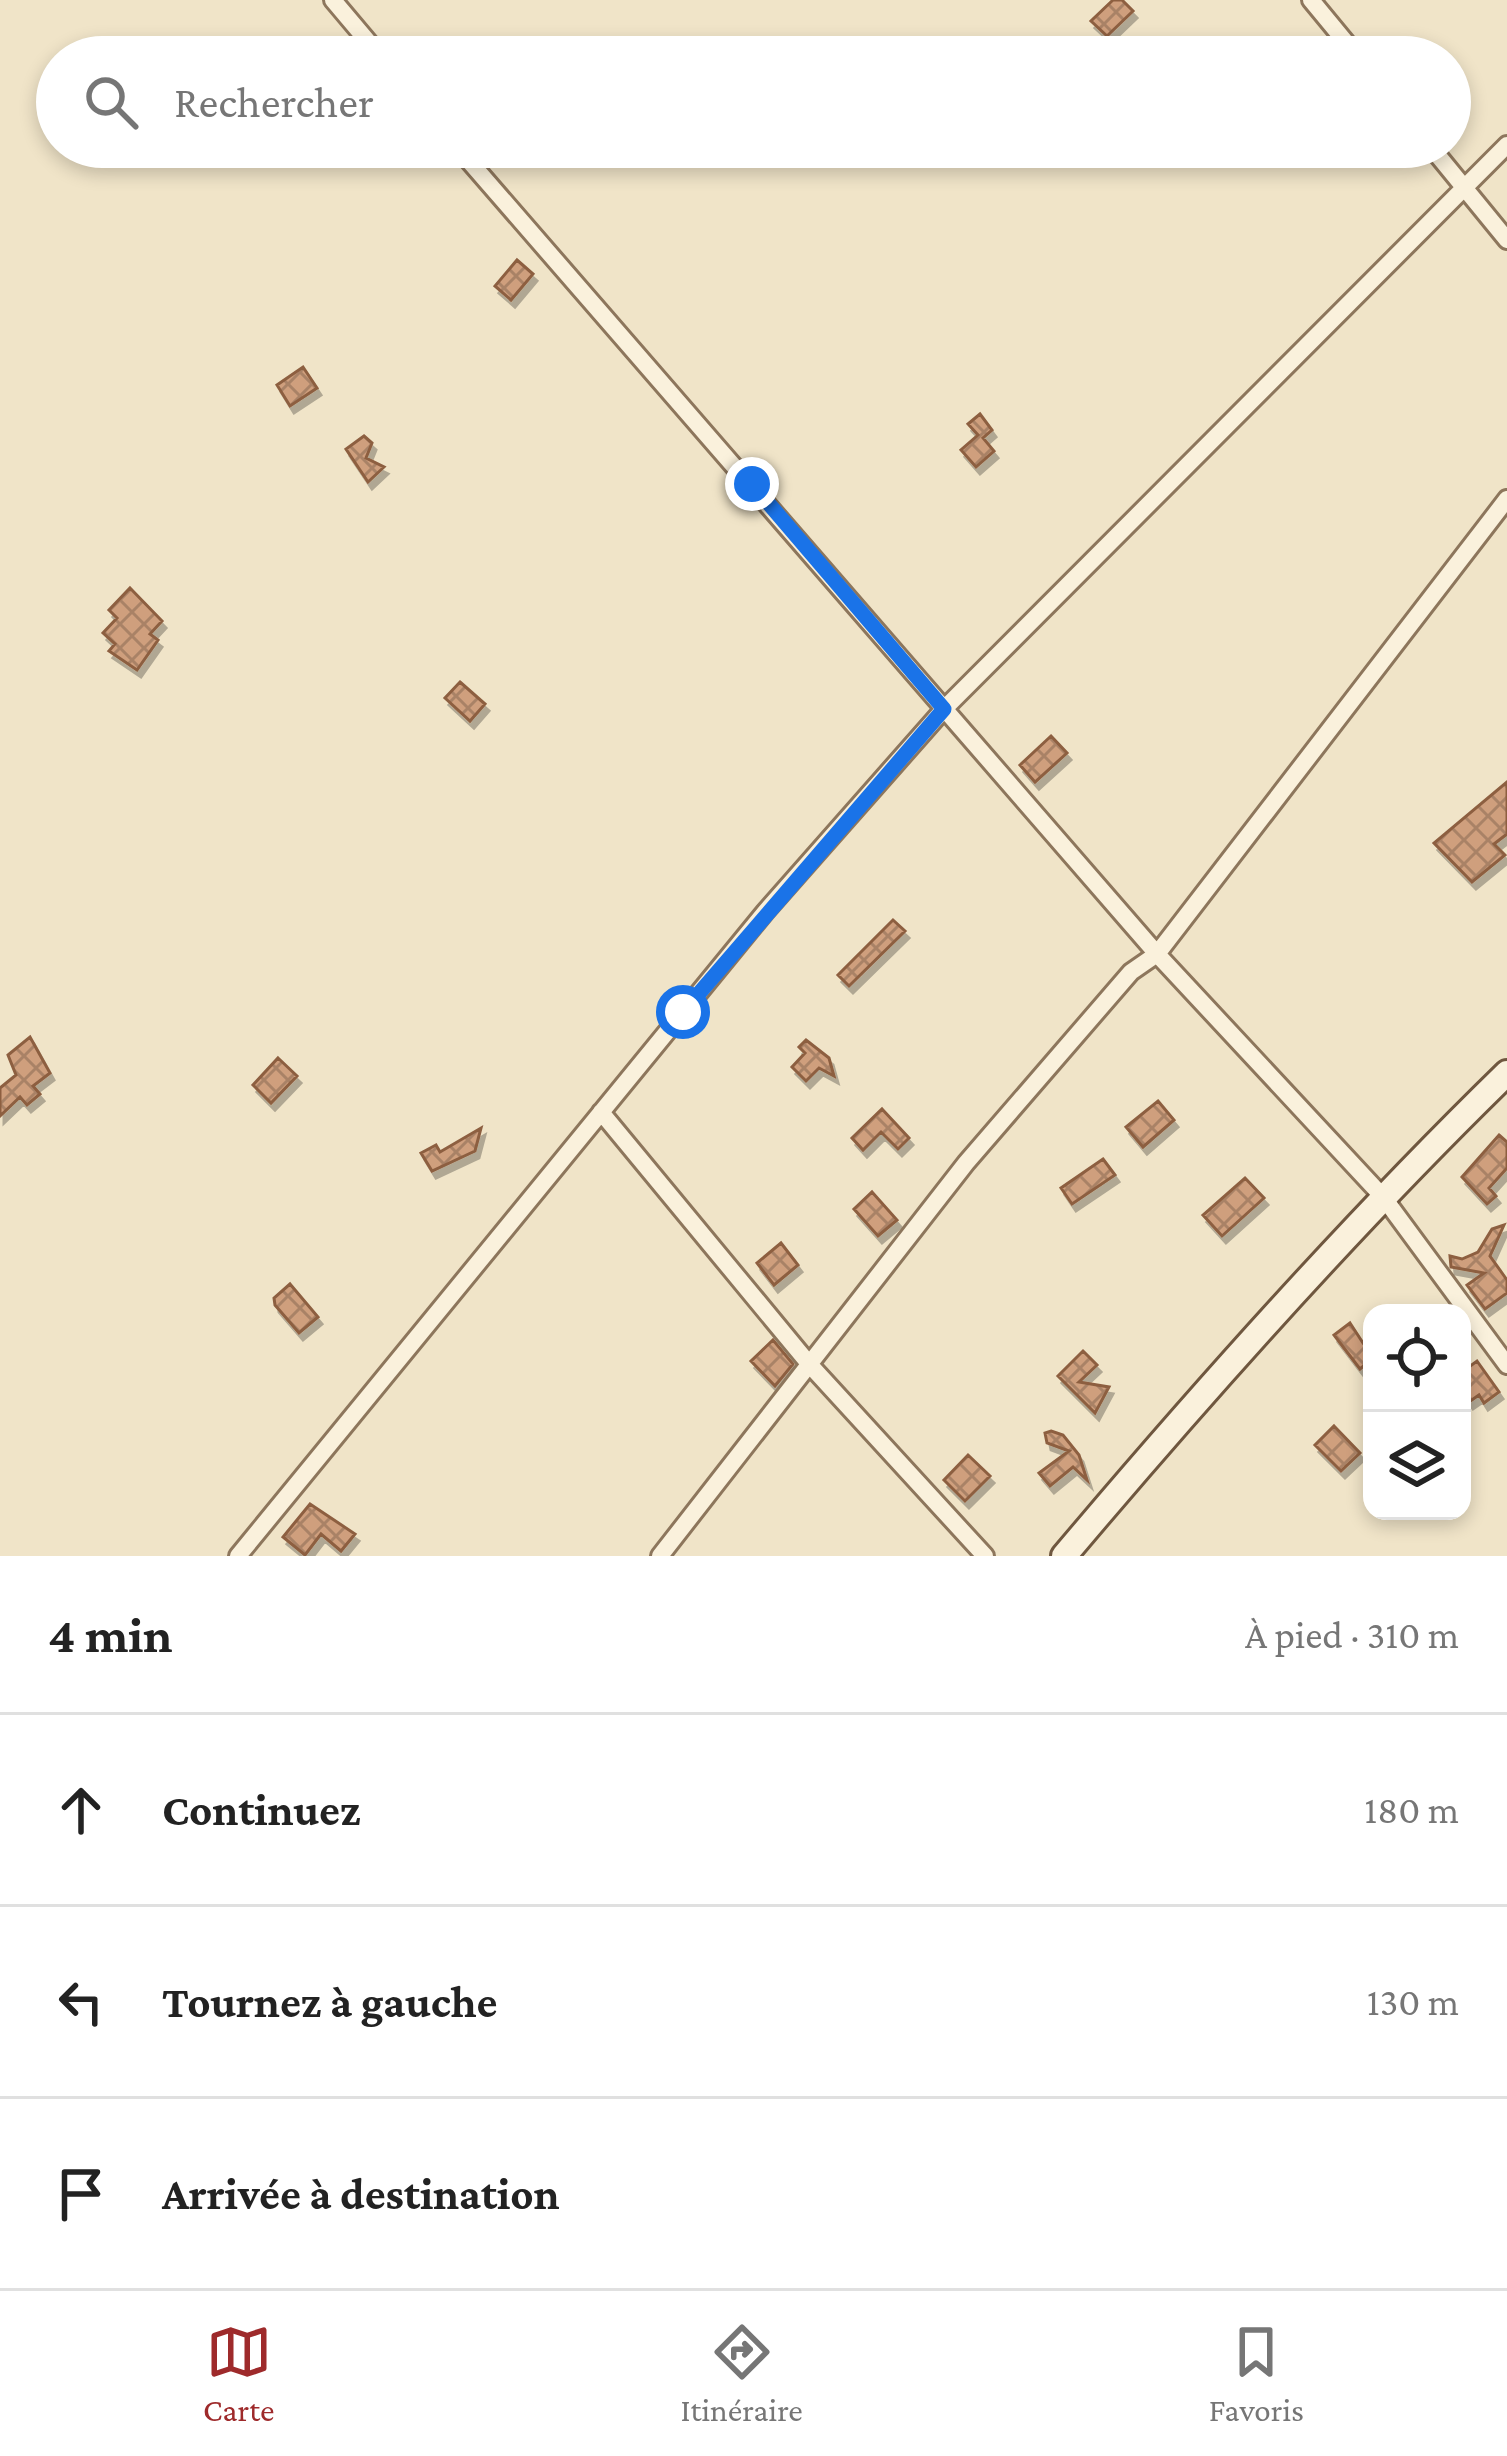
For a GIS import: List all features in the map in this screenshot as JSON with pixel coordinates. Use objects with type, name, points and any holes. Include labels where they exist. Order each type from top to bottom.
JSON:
[{"type":"street","points":[[333,0],[363,36]]},
{"type":"street","points":[[1311,0],[1341,36]]},
{"type":"street","points":[[238,1556],[765,912],[944,709],[1507,145]]},
{"type":"street","points":[[475,168],[1157,954],[1384,1198],[1507,1365]]},
{"type":"street","points":[[1448,168],[1507,240]]},
{"type":"street","points":[[659,1556],[966,1163],[1131,972],[1157,954],[1507,500]]},
{"type":"street","points":[[1064,1556],[1169,1431],[1384,1198],[1507,1073]]},
{"type":"street","points":[[602,1112],[810,1365],[985,1556]]},
{"type":"building","points":[[1113,0],[1122,0],[1133,11],[1107,36],[1091,21]]},
{"type":"building","points":[[517,260],[533,274],[511,300],[495,286]]},
{"type":"building","points":[[303,367],[317,388],[290,406],[277,385]]},
{"type":"building","points":[[980,414],[992,430],[983,438],[994,451],[976,467],[961,450],[978,435],[968,424]]},
{"type":"building","points":[[364,436],[372,443],[366,458],[384,467],[368,482],[346,449]]},
{"type":"building","points":[[130,588],[162,621],[150,634],[158,640],[137,670],[109,651],[115,644],[103,633],[117,618],[109,610]]},
{"type":"building","points":[[460,682],[485,704],[470,721],[445,698]]},
{"type":"building","points":[[1051,736],[1067,753],[1035,782],[1020,765]]},
{"type":"building","points":[[1507,782],[1507,834],[1494,844],[1505,855],[1472,882],[1434,843]]},
{"type":"building","points":[[893,920],[905,931],[849,986],[838,975]]},
{"type":"building","points":[[30,1037],[50,1073],[33,1086],[40,1094],[27,1105],[20,1097],[0,1116],[0,1088],[16,1075],[8,1055]]},
{"type":"building","points":[[806,1040],[829,1058],[834,1076],[819,1068],[806,1081],[792,1067],[805,1053],[799,1047]]},
{"type":"building","points":[[278,1058],[297,1076],[271,1103],[253,1085]]},
{"type":"building","points":[[1158,1101],[1174,1120],[1143,1147],[1126,1127]]},
{"type":"building","points":[[882,1109],[909,1138],[898,1149],[881,1132],[863,1150],[852,1138]]},
{"type":"building","points":[[481,1128],[475,1151],[432,1171],[421,1153],[436,1145],[440,1152]]},
{"type":"building","points":[[1499,1135],[1507,1142],[1507,1168],[1489,1188],[1496,1196],[1487,1204],[1462,1177]]},
{"type":"building","points":[[1103,1159],[1115,1175],[1072,1204],[1061,1188]]},
{"type":"building","points":[[1245,1178],[1264,1198],[1222,1236],[1203,1215]]},
{"type":"building","points":[[872,1192],[897,1220],[878,1236],[854,1209]]},
{"type":"building","points":[[1504,1225],[1490,1256],[1507,1280],[1507,1293],[1485,1309],[1467,1285],[1484,1273],[1451,1267],[1450,1256],[1462,1259],[1478,1252],[1492,1229]]},
{"type":"building","points":[[781,1243],[798,1265],[774,1285],[757,1263]]},
{"type":"building","points":[[290,1284],[318,1317],[299,1333],[275,1305],[274,1298]]},
{"type":"building","points":[[1350,1323],[1363,1343],[1363,1366],[1360,1369],[1334,1335]]},
{"type":"building","points":[[773,1340],[793,1364],[775,1386],[751,1361]]},
{"type":"building","points":[[1083,1351],[1097,1365],[1079,1382],[1109,1387],[1095,1413],[1058,1376]]},
{"type":"building","points":[[1477,1361],[1499,1392],[1484,1403],[1479,1395],[1471,1401],[1471,1365]]},
{"type":"building","points":[[1334,1426],[1360,1453],[1341,1471],[1315,1445]]},
{"type":"building","points":[[1045,1433],[1063,1435],[1079,1455],[1087,1480],[1073,1467],[1050,1486],[1039,1473],[1069,1451],[1047,1443]]},
{"type":"building","points":[[968,1455],[990,1476],[965,1501],[944,1480]]},
{"type":"building","points":[[310,1504],[355,1534],[341,1551],[321,1534],[305,1555],[283,1537]]},
{"type":"route","points":[[683,1012],[944,709],[752,484]]}]
